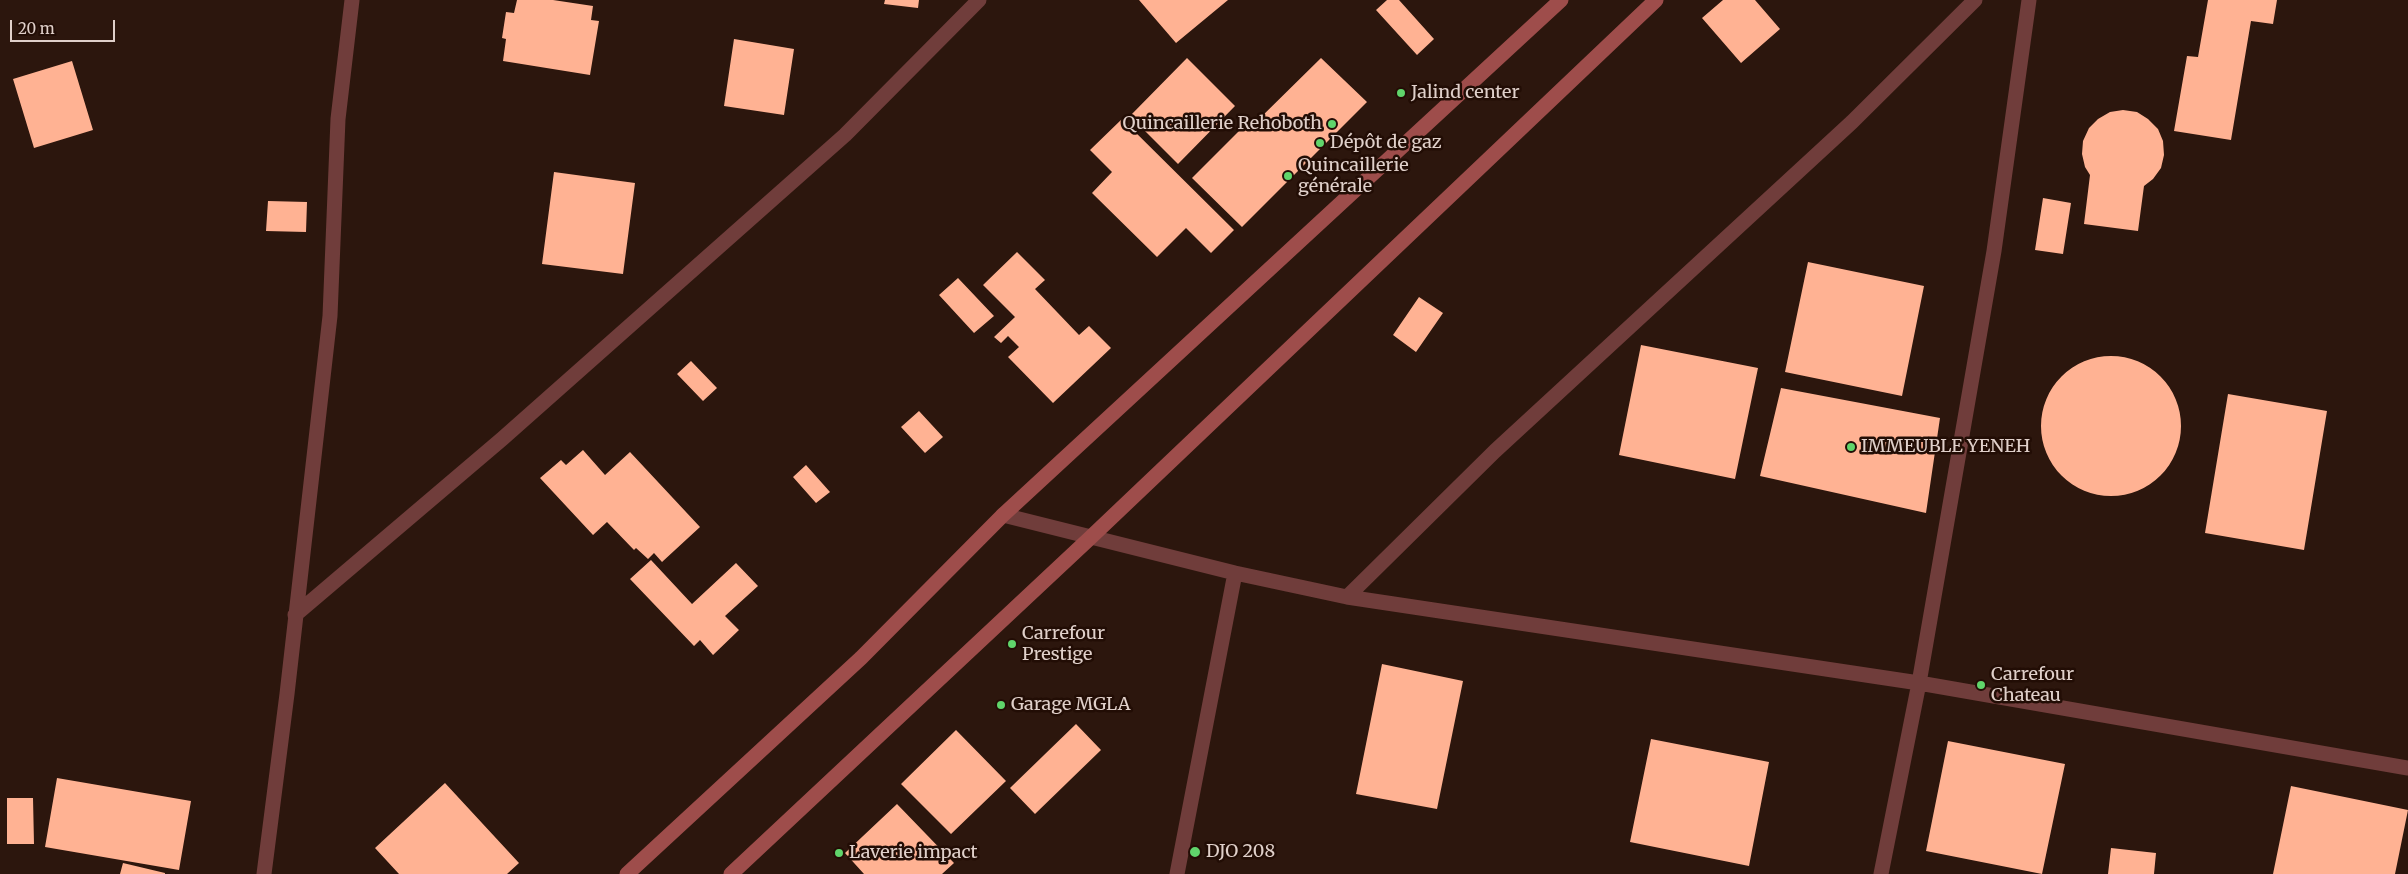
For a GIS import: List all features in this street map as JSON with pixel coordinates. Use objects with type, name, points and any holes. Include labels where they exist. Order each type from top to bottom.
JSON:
[{"type":"main road","points":[[627,874],[862,658],[1003,515],[1561,0]]},
{"type":"main road","points":[[731,874],[1090,538],[1656,0]]},
{"type":"street","points":[[264,874],[330,316],[338,119],[352,0]]},
{"type":"street","points":[[295,615],[502,439],[845,135],[980,0]]},
{"type":"street","points":[[1347,597],[1495,451],[1852,122],[1975,0]]},
{"type":"street","points":[[1881,874],[1919,684],[1994,251],[2029,0]]},
{"type":"street","points":[[1003,515],[1235,573],[1347,597],[1919,684],[2408,768]]},
{"type":"street","points":[[1177,874],[1235,573]]},
{"type":"building","points":[[517,0],[553,0],[593,6],[591,20],[599,21],[590,75],[503,61],[506,39],[502,38],[506,12],[514,13]]},
{"type":"building","points":[[885,0],[919,0],[918,8],[884,4]]},
{"type":"building","points":[[1139,0],[1228,0],[1176,43]]},
{"type":"building","points":[[1387,0],[1399,0],[1434,39],[1417,55],[1376,10]]},
{"type":"building","points":[[1723,0],[1755,0],[1780,29],[1741,63],[1702,18]]},
{"type":"building","points":[[2208,0],[2277,0],[2273,24],[2251,21],[2231,140],[2174,131],[2187,56],[2198,57]]},
{"type":"building","points":[[734,39],[794,49],[784,115],[724,106]]},
{"type":"building","points":[[1187,58],[1235,106],[1178,164],[1130,116]]},
{"type":"building","points":[[1321,58],[1367,102],[1242,227],[1192,178],[1250,120],[1254,124]]},
{"type":"building","points":[[72,61],[93,130],[34,148],[13,79]]},
{"type":"building","points":[[2123,110],[2137,112],[2148,119],[2158,129],[2163,141],[2164,155],[2161,168],[2153,179],[2144,186],[2138,231],[2084,224],[2090,175],[2085,167],[2082,154],[2083,141],[2089,128],[2098,119],[2110,112]]},
{"type":"building","points":[[1122,119],[1234,230],[1211,253],[1186,228],[1157,257],[1092,193],[1112,172],[1090,150]]},
{"type":"building","points":[[554,172],[635,183],[623,274],[542,264]]},
{"type":"building","points":[[2043,198],[2071,203],[2063,254],[2035,250]]},
{"type":"building","points":[[268,201],[307,202],[306,232],[266,231]]},
{"type":"building","points":[[1017,252],[1045,280],[1035,289],[1079,335],[1089,326],[1111,348],[1053,403],[1008,357],[1019,347],[1008,336],[1001,343],[994,337],[1015,317],[983,285]]},
{"type":"building","points":[[1808,262],[1924,286],[1902,396],[1785,372]]},
{"type":"building","points":[[958,278],[994,316],[974,333],[939,295]]},
{"type":"building","points":[[1419,297],[1443,313],[1416,352],[1393,335]]},
{"type":"building","points":[[1641,345],[1758,368],[1735,479],[1619,455]]},
{"type":"building","points":[[2111,356],[2125,357],[2138,361],[2150,367],[2161,376],[2170,387],[2176,399],[2180,412],[2180,440],[2176,453],[2170,465],[2161,476],[2150,485],[2138,491],[2125,495],[2111,496],[2097,495],[2084,491],[2072,485],[2061,476],[2052,465],[2046,453],[2042,440],[2041,426],[2042,412],[2046,399],[2052,387],[2061,376],[2072,367],[2084,361],[2097,357]]},
{"type":"building","points":[[691,361],[717,388],[703,401],[677,374]]},
{"type":"building","name":"IMMEUBLE YENEH","points":[[1781,388],[1940,418],[1926,513],[1760,476]]},
{"type":"building","points":[[2228,394],[2327,411],[2304,550],[2205,533]]},
{"type":"building","points":[[919,411],[943,437],[925,453],[901,427]]},
{"type":"building","points":[[583,450],[605,475],[630,452],[700,527],[662,562],[654,553],[648,559],[636,548],[634,550],[607,522],[593,535],[540,478],[561,460],[566,465]]},
{"type":"building","points":[[806,465],[830,492],[816,503],[793,477]]},
{"type":"building","points":[[651,560],[692,604],[736,563],[758,586],[725,616],[739,630],[713,655],[700,640],[694,646],[630,579]]},
{"type":"building","points":[[1382,664],[1463,681],[1437,809],[1356,794]]},
{"type":"building","points":[[1076,724],[1101,750],[1035,814],[1010,788]]},
{"type":"building","points":[[956,730],[1006,781],[951,834],[901,784]]},
{"type":"building","points":[[1651,739],[1769,762],[1749,866],[1630,842]]},
{"type":"building","points":[[1948,741],[2065,764],[2042,874],[1926,851]]},
{"type":"building","points":[[57,778],[191,801],[179,870],[45,847]]},
{"type":"building","points":[[445,783],[519,863],[507,874],[399,874],[375,848]]},
{"type":"building","points":[[2291,786],[2408,810],[2395,874],[2273,874]]},
{"type":"building","points":[[7,798],[33,798],[34,844],[7,844]]},
{"type":"building","points":[[897,804],[954,863],[942,874],[864,874],[845,853]]},
{"type":"building","points":[[2111,848],[2156,853],[2154,874],[2108,874]]},
{"type":"building","points":[[123,863],[165,873],[165,874],[120,874]]},
{"type":"place","name":"Jalind center","points":[[1401,93]]},
{"type":"place","name":"Quincaillerie Rehoboth","points":[[1332,124]]},
{"type":"place","name":"Dépôt de gaz","points":[[1320,143]]},
{"type":"place","name":"Quincaillerie générale","points":[[1288,176]]},
{"type":"place","name":"IMMEUBLE YENEH","points":[[1851,447]]},
{"type":"place","name":"Carrefour Prestige","points":[[1012,644]]},
{"type":"place","name":"Carrefour Chateau","points":[[1981,685]]},
{"type":"place","name":"Garage MGLA","points":[[1001,705]]},
{"type":"place","name":"DJO 208","points":[[1195,852]]},
{"type":"place","name":"Laverie impact","points":[[839,853]]}]
